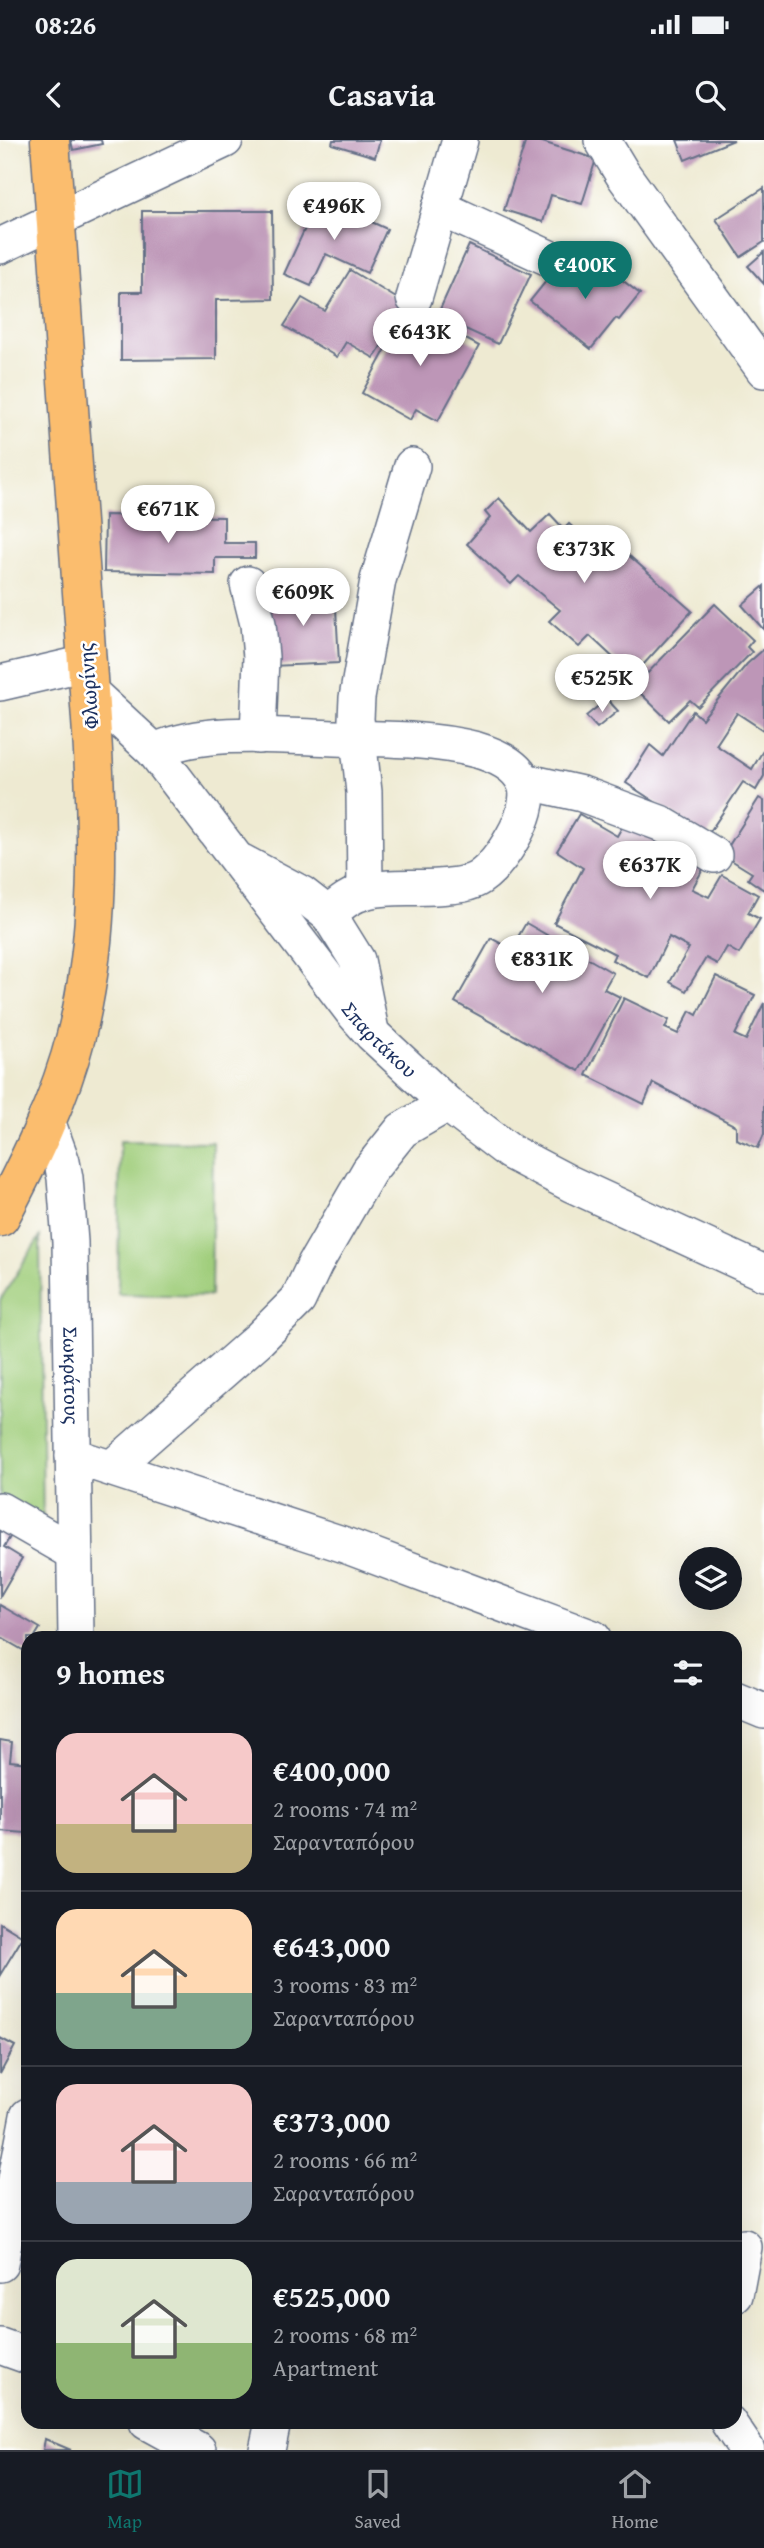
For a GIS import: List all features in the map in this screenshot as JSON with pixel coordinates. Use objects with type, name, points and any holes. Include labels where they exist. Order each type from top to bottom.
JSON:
[{"type":"main road","name":"Φλωρίνης","points":[[0,1217],[46,1118],[76,1035],[93,926],[96,885],[97,810],[50,140]]},
{"type":"street","points":[[0,246],[225,140]]},
{"type":"street","points":[[414,298],[460,140]]},
{"type":"street","points":[[602,140],[622,173],[764,370]]},
{"type":"street","points":[[440,208],[550,258]]},
{"type":"street","points":[[365,890],[364,792],[356,719],[357,698],[369,619],[384,556],[412,466]]},
{"type":"street","points":[[247,584],[258,624],[261,657],[258,736]]},
{"type":"street","points":[[0,683],[88,677]]},
{"type":"street","name":"Σπαρτάκου","points":[[88,677],[154,751],[352,1011],[372,1034],[447,1104],[484,1134],[538,1168],[764,1273]]},
{"type":"street","points":[[154,751],[187,740],[258,736],[424,742],[475,750],[510,765],[524,780],[582,794],[660,823],[714,855]]},
{"type":"street","points":[[329,915],[350,897],[365,890],[438,888],[477,880],[493,867],[517,829],[527,798],[524,780]]},
{"type":"street","points":[[234,858],[294,889],[329,915],[357,960],[372,1034]]},
{"type":"street","points":[[113,1468],[259,1339],[298,1300],[315,1264],[369,1171],[402,1130],[447,1104]]},
{"type":"street","name":"Σωκράτους","points":[[46,1118],[62,1162],[70,1242],[76,1631]]},
{"type":"street","points":[[73,1456],[342,1544],[574,1631]]},
{"type":"street","points":[[0,1510],[75,1553]]},
{"type":"street","points":[[742,1702],[764,1710]]},
{"type":"street","points":[[0,2264],[7,2187],[21,2140]]},
{"type":"street","points":[[742,2270],[748,2248]]},
{"type":"street","points":[[0,2346],[21,2354]]},
{"type":"street","points":[[160,2429],[198,2450]]},
{"type":"street","points":[[267,2450],[272,2429]]},
{"type":"street","points":[[733,2429],[747,2450]]},
{"type":"green space","points":[[120,1141],[213,1142],[211,1296],[118,1294]]},
{"type":"green space","points":[[40,1237],[43,1531],[0,1502],[0,1300]]},
{"type":"building","points":[[71,140],[101,140],[102,144],[73,150]]},
{"type":"building","points":[[333,140],[380,140],[375,157],[332,144]]},
{"type":"building","points":[[526,140],[536,140],[596,159],[582,204],[551,195],[543,222],[504,210]]},
{"type":"building","points":[[677,140],[734,140],[685,160]]},
{"type":"building","points":[[764,188],[764,242],[741,257],[716,219]]},
{"type":"building","points":[[319,198],[387,229],[367,273],[326,254],[311,286],[284,274]]},
{"type":"building","points":[[142,211],[272,211],[273,299],[216,300],[216,359],[121,360],[121,292],[142,292]]},
{"type":"building","points":[[469,245],[531,274],[498,344],[437,316]]},
{"type":"building","points":[[764,252],[764,284],[748,266]]},
{"type":"building","points":[[563,260],[590,281],[603,265],[640,294],[591,349],[530,301]]},
{"type":"building","points":[[350,270],[406,304],[374,358],[346,342],[337,357],[284,326],[302,298],[325,311]]},
{"type":"building","points":[[408,308],[479,346],[438,421],[416,409],[410,420],[362,393]]},
{"type":"building","points":[[499,498],[531,532],[550,514],[564,529],[569,524],[607,558],[618,546],[692,611],[633,676],[590,636],[579,647],[549,621],[560,610],[519,576],[511,584],[467,544],[490,518],[485,512]]},
{"type":"building","points":[[105,515],[224,517],[224,543],[255,543],[255,558],[215,558],[215,574],[104,572]]},
{"type":"building","points":[[764,586],[764,630],[742,605]]},
{"type":"building","points":[[335,590],[339,663],[271,666],[268,593]]},
{"type":"building","points":[[715,604],[753,640],[747,647],[752,652],[698,707],[690,700],[669,721],[634,687]]},
{"type":"building","points":[[764,649],[763,730],[737,713],[716,745],[752,769],[764,749],[764,776],[756,790],[743,782],[707,836],[626,783],[650,745],[663,756],[693,711],[702,719],[747,664]]},
{"type":"building","points":[[607,699],[618,711],[597,728],[586,716]]},
{"type":"building","points":[[759,798],[764,801],[764,890],[748,879],[752,873],[723,855]]},
{"type":"building","points":[[579,814],[617,836],[626,820],[707,862],[692,889],[709,897],[722,875],[758,895],[748,913],[760,919],[739,954],[727,947],[717,964],[706,958],[686,991],[670,982],[689,948],[669,937],[649,978],[612,960],[615,954],[554,923],[583,868],[557,851]]},
{"type":"building","points":[[526,923],[613,973],[604,989],[620,997],[579,1071],[455,1002],[491,938],[511,949]]},
{"type":"building","points":[[716,976],[755,995],[735,1035],[746,1040],[764,1003],[764,1134],[758,1148],[736,1139],[736,1126],[653,1083],[644,1104],[586,1075],[624,998],[669,1020],[665,1028],[678,1034],[690,1011],[697,1015]]},
{"type":"building","points":[[0,1518],[16,1527],[4,1547],[22,1558],[0,1596]]},
{"type":"building","points":[[0,1605],[40,1628],[38,1631],[21,1631],[21,1649],[0,1637]]},
{"type":"building","points":[[0,1740],[12,1742],[10,1761],[21,1762],[21,1833],[0,1831]]},
{"type":"building","points":[[0,1923],[21,1936],[21,1940],[0,1975]]},
{"type":"building","points":[[0,2038],[15,2046],[0,2074]]},
{"type":"building","points":[[45,2439],[71,2450],[43,2450]]}]
